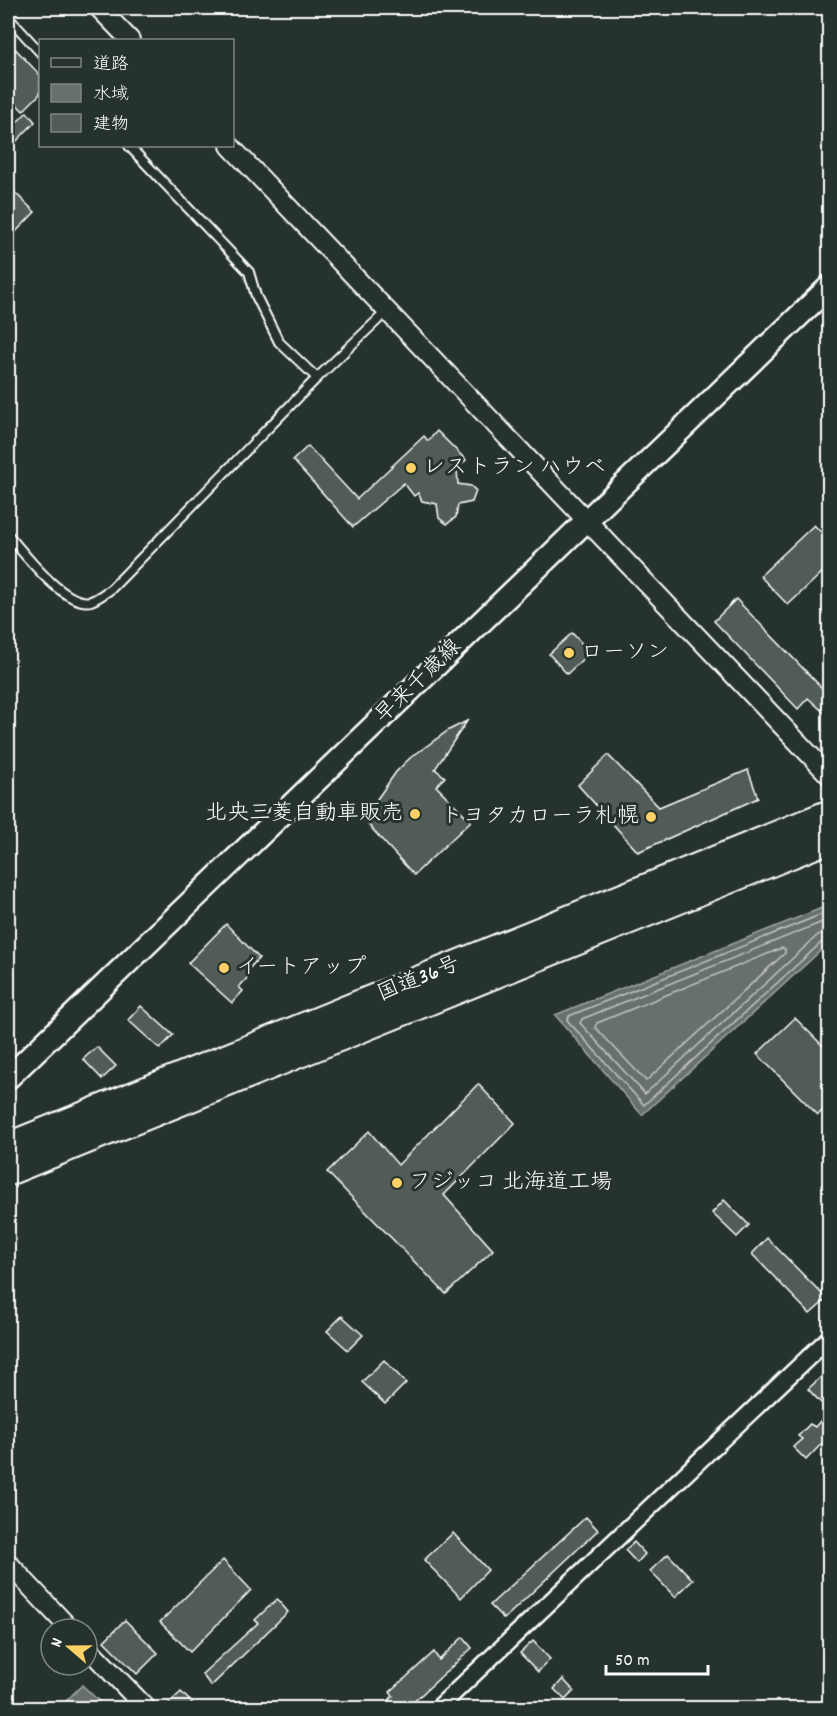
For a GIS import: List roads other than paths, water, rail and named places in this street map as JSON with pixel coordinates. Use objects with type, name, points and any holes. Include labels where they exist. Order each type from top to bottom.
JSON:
[{"type":"highway","name":"国道36号","points":[[8,1146],[830,813]]},
{"type":"highway","name":"国道36号","points":[[8,1172],[830,839]]},
{"type":"main road","name":"早来千歳線","points":[[8,1078],[830,286]]},
{"type":"street","points":[[99,8],[129,39]]},
{"type":"street","points":[[231,147],[830,776]]},
{"type":"street","points":[[438,1708],[830,1337]]},
{"type":"street","points":[[8,1563],[59,1617]]},
{"type":"street","points":[[99,1659],[146,1708]]},
{"type":"lane","points":[[8,17],[39,51]]},
{"type":"lane","points":[[130,147],[249,272],[256,296],[279,342],[317,378]]},
{"type":"lane","points":[[8,535],[53,584],[70,598],[90,601],[111,589],[317,378],[387,311]]},
{"type":"water","points":[[829,905],[829,943],[642,1115],[555,1015]]},
{"type":"water","points":[[82,1685],[106,1708],[59,1708]]},
{"type":"place","name":"レストラン ハウベ","points":[[411,468]]},
{"type":"place","name":"ローソン","points":[[569,653]]},
{"type":"place","name":"北央三菱自動車販売","points":[[415,814]]},
{"type":"place","name":"トヨタカローラ札幌","points":[[651,817]]},
{"type":"place","name":"イートアップ","points":[[224,968]]},
{"type":"place","name":"フジッコ 北海道工場","points":[[397,1183]]}]
